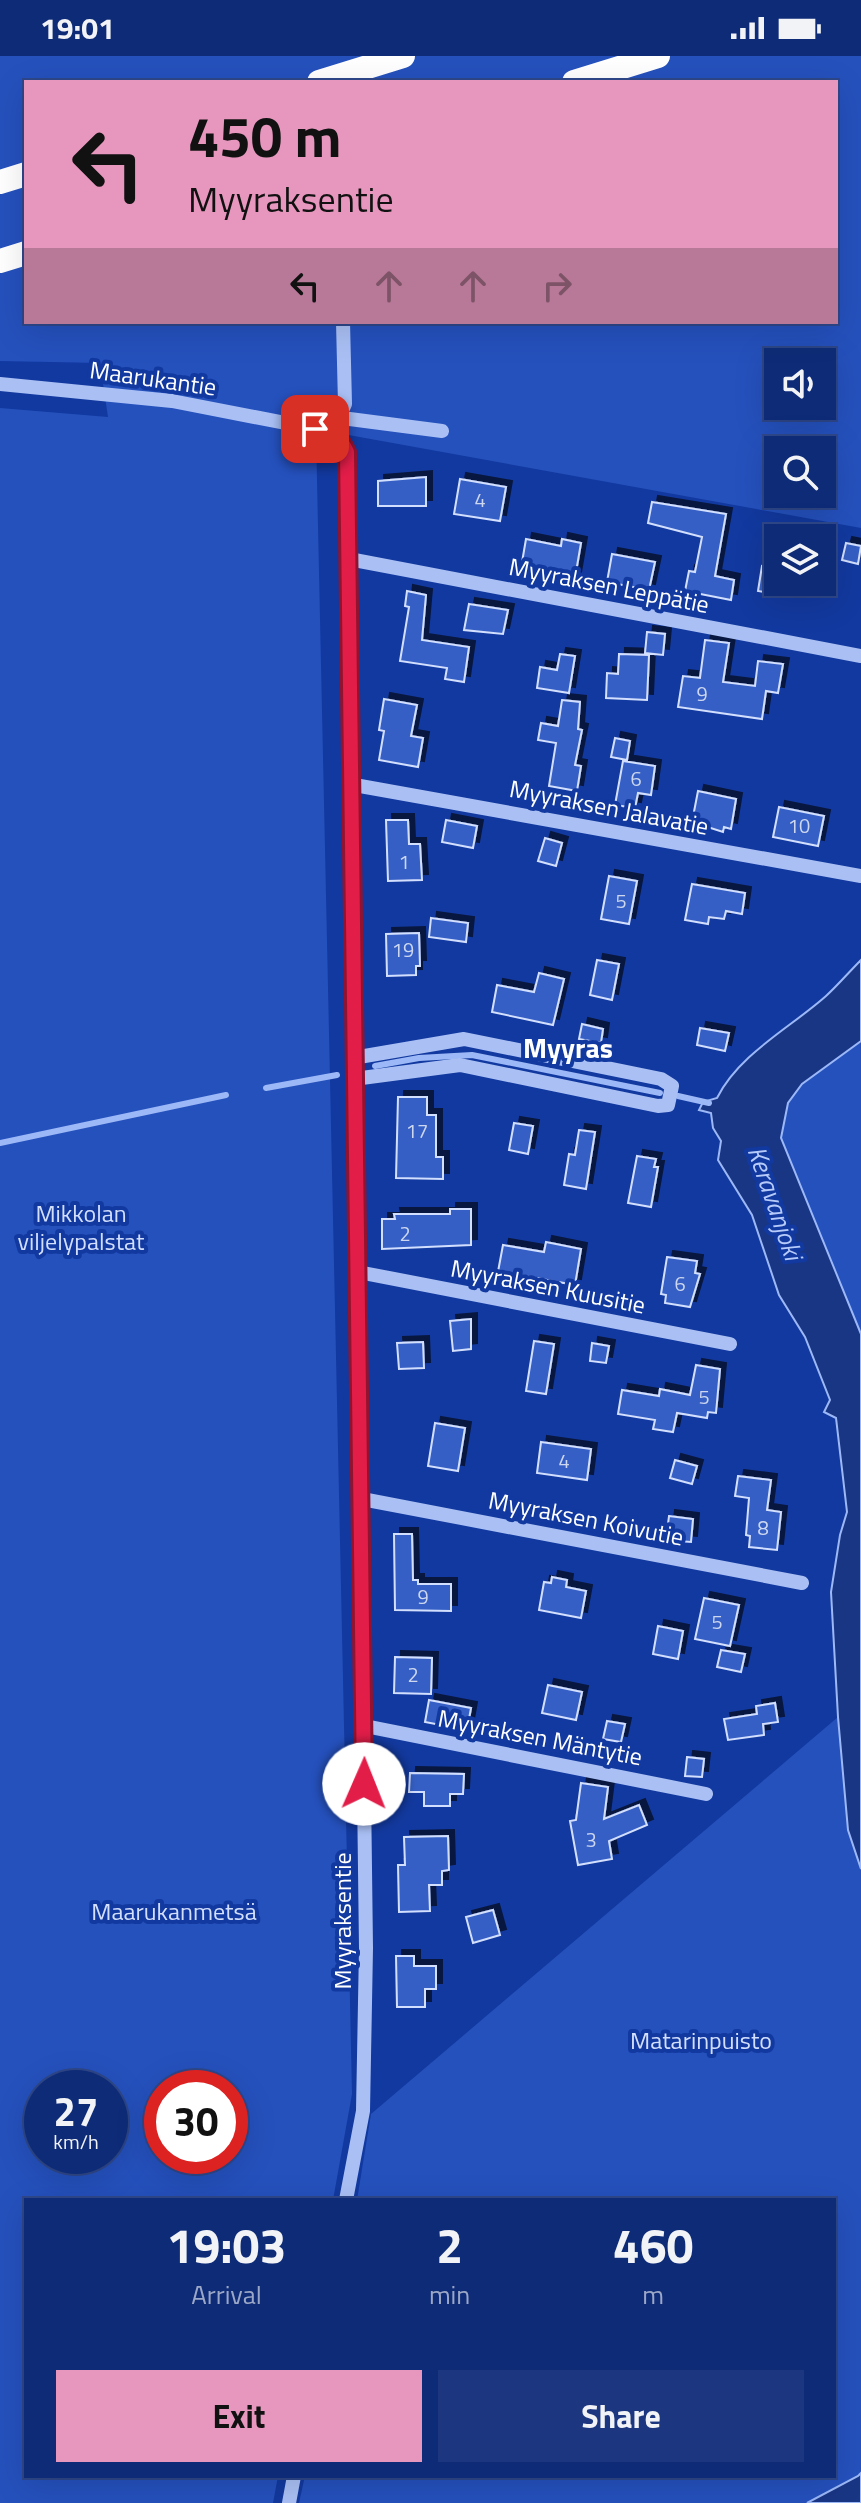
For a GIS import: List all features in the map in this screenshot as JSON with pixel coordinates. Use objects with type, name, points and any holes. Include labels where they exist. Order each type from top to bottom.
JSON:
[{"type":"highway","points":[[325,80],[403,56]]},
{"type":"highway","points":[[580,80],[658,56]]},
{"type":"highway","points":[[0,182],[24,175]]},
{"type":"highway","points":[[0,261],[24,254]]},
{"type":"street","points":[[332,432],[342,418],[345,404],[343,324]]},
{"type":"street","name":"Maarukantie","points":[[0,384],[172,401],[332,432]]},
{"type":"street","points":[[342,418],[442,431]]},
{"type":"street","name":"Myyraksentie","points":[[332,432],[340,438],[347,452],[349,784],[365,1726],[363,2111],[346,2198]]},
{"type":"street","name":"Myyraksen Leppätie","points":[[349,559],[861,656]]},
{"type":"street","name":"Myyraksen Jalavatie","points":[[349,784],[861,876]]},
{"type":"street","points":[[353,1058],[464,1039],[661,1079],[672,1086],[672,1100],[668,1105],[658,1106],[460,1065],[354,1079]]},
{"type":"street","name":"Myyraksen Kuusitie","points":[[358,1272],[730,1344]]},
{"type":"street","name":"Myyraksen Koivutie","points":[[362,1499],[802,1583]]},
{"type":"street","name":"Myyraksen Mäntytie","points":[[365,1726],[706,1794]]},
{"type":"street","points":[[289,2503],[294,2478]]},
{"type":"green space","name":"Maarukanmetsä","points":[[0,56],[861,56],[861,528],[332,432],[316,434],[352,2094],[333,2198],[24,2198],[24,2478],[278,2478],[273,2503],[0,2503],[0,408],[108,417],[100,363],[0,361]]},
{"type":"green space","points":[[861,1041],[861,1334],[781,1138],[788,1103],[802,1084]]},
{"type":"green space","name":"Matarinpuisto","points":[[838,1717],[848,1830],[861,1869],[861,2473],[807,2503],[299,2503],[305,2478],[836,2478],[836,2198],[357,2198],[371,2114]]},
{"type":"water","name":"Keravanjoki","points":[[861,960],[861,1041],[802,1084],[788,1103],[781,1138],[861,1334],[861,1869],[848,1830],[831,1592],[847,1512],[836,1418],[824,1412],[830,1400],[805,1337],[779,1295],[752,1215],[718,1160],[721,1141],[713,1128],[711,1113],[699,1110],[703,1102],[717,1098],[738,1068],[766,1042],[826,996]]},
{"type":"water","points":[[861,2473],[861,2503],[807,2503],[858,2476]]},
{"type":"building","points":[[426,477],[426,506],[378,506],[378,481]]},
{"type":"building","points":[[460,479],[506,487],[500,521],[454,514]]},
{"type":"building","points":[[652,502],[726,514],[715,576],[734,580],[731,600],[685,591],[689,571],[695,572],[702,537],[648,523]]},
{"type":"building","points":[[526,539],[561,546],[562,539],[581,543],[575,578],[521,568]]},
{"type":"building","points":[[846,543],[861,546],[858,564],[842,560]]},
{"type":"building","points":[[612,554],[655,562],[649,590],[607,582]]},
{"type":"building","points":[[762,566],[764,566],[764,592],[758,591]]},
{"type":"building","points":[[407,591],[426,595],[422,640],[469,647],[464,682],[445,679],[447,668],[400,661],[409,607],[405,606]]},
{"type":"building","points":[[469,604],[508,610],[503,634],[464,630]]},
{"type":"building","points":[[647,632],[665,634],[663,655],[645,653]]},
{"type":"building","points":[[705,640],[729,643],[723,682],[755,686],[758,661],[783,664],[778,693],[766,691],[762,719],[678,707],[683,676],[700,678]]},
{"type":"building","points":[[560,654],[575,656],[569,693],[537,688],[540,667],[557,670]]},
{"type":"building","points":[[619,654],[649,655],[647,700],[606,698],[607,673],[618,674]]},
{"type":"building","points":[[384,699],[417,705],[411,736],[423,738],[418,767],[379,760],[384,731],[379,730]]},
{"type":"building","points":[[562,700],[580,702],[578,729],[582,730],[575,765],[581,766],[577,791],[549,786],[556,743],[538,740],[541,723],[558,726]]},
{"type":"building","points":[[615,738],[630,741],[627,760],[611,757]]},
{"type":"building","points":[[623,761],[655,766],[651,795],[638,793],[635,808],[615,805]]},
{"type":"building","points":[[698,791],[736,799],[731,829],[724,827],[723,832],[692,822]]},
{"type":"building","points":[[779,807],[824,816],[818,846],[773,837]]},
{"type":"building","points":[[386,820],[408,820],[409,844],[420,844],[422,880],[388,881]]},
{"type":"building","points":[[446,820],[477,826],[473,848],[442,842]]},
{"type":"building","points":[[545,838],[562,843],[556,866],[538,861]]},
{"type":"building","points":[[609,876],[637,881],[629,924],[601,919]]},
{"type":"building","points":[[692,884],[745,893],[742,914],[726,911],[724,919],[709,917],[708,924],[685,920]]},
{"type":"building","points":[[431,918],[468,923],[466,942],[429,937]]},
{"type":"building","points":[[419,933],[420,966],[416,966],[416,975],[387,976],[386,934]]},
{"type":"building","points":[[597,960],[619,964],[612,1000],[590,995]]},
{"type":"building","points":[[539,973],[564,979],[553,1025],[492,1012],[497,985],[534,992]]},
{"type":"building","points":[[582,1024],[603,1029],[601,1043],[579,1039]]},
{"type":"building","points":[[700,1028],[729,1033],[725,1051],[697,1045]]},
{"type":"building","points":[[398,1097],[427,1097],[427,1115],[436,1115],[436,1157],[443,1157],[443,1179],[396,1178]]},
{"type":"building","points":[[514,1123],[533,1126],[528,1154],[509,1150]]},
{"type":"building","points":[[579,1130],[595,1132],[586,1189],[564,1185],[569,1154],[575,1155]]},
{"type":"building","points":[[637,1156],[656,1159],[654,1167],[658,1167],[651,1207],[628,1203]]},
{"type":"building","points":[[450,1209],[471,1209],[471,1245],[382,1249],[382,1219],[395,1219],[394,1214],[450,1214]]},
{"type":"building","points":[[546,1242],[581,1249],[575,1285],[514,1274],[513,1280],[497,1277],[503,1245],[544,1252]]},
{"type":"building","points":[[667,1257],[697,1261],[695,1273],[700,1274],[690,1307],[665,1303],[666,1295],[661,1294]]},
{"type":"building","points":[[471,1319],[471,1349],[453,1351],[450,1321]]},
{"type":"building","points":[[534,1341],[554,1344],[546,1394],[526,1391]]},
{"type":"building","points":[[423,1342],[424,1368],[399,1369],[397,1343]]},
{"type":"building","points":[[592,1343],[609,1346],[606,1363],[590,1361]]},
{"type":"building","points":[[696,1365],[720,1369],[716,1413],[708,1412],[707,1418],[677,1413],[673,1432],[653,1429],[655,1420],[618,1414],[622,1390],[659,1396],[660,1389],[690,1395]]},
{"type":"building","points":[[435,1423],[465,1428],[458,1471],[428,1466]]},
{"type":"building","points":[[541,1442],[591,1449],[587,1480],[537,1473]]},
{"type":"building","points":[[675,1460],[697,1466],[692,1484],[670,1478]]},
{"type":"building","points":[[738,1476],[771,1480],[767,1510],[781,1512],[777,1550],[749,1547],[750,1536],[746,1535],[749,1498],[735,1496]]},
{"type":"building","points":[[669,1516],[693,1519],[691,1542],[666,1540]]},
{"type":"building","points":[[394,1534],[412,1534],[413,1580],[418,1580],[418,1584],[451,1584],[451,1611],[395,1610]]},
{"type":"building","points":[[552,1577],[567,1580],[566,1587],[586,1591],[581,1618],[539,1610],[544,1582],[551,1583]]},
{"type":"building","points":[[704,1598],[739,1605],[730,1646],[695,1639]]},
{"type":"building","points":[[658,1626],[683,1631],[678,1659],[653,1654]]},
{"type":"building","points":[[721,1650],[745,1654],[741,1672],[717,1667]]},
{"type":"building","points":[[395,1657],[432,1658],[431,1694],[394,1693]]},
{"type":"building","points":[[548,1685],[582,1692],[576,1720],[542,1713]]},
{"type":"building","points":[[429,1700],[471,1708],[467,1730],[425,1722]]},
{"type":"building","points":[[775,1703],[778,1722],[763,1724],[764,1735],[728,1740],[724,1719],[757,1714],[756,1706]]},
{"type":"building","points":[[607,1721],[625,1724],[621,1742],[603,1739]]},
{"type":"building","points":[[687,1757],[704,1759],[702,1777],[685,1776]]},
{"type":"building","points":[[410,1773],[464,1774],[463,1794],[450,1794],[450,1806],[424,1806],[424,1792],[409,1792]]},
{"type":"building","points":[[581,1783],[608,1787],[604,1819],[639,1805],[647,1825],[609,1841],[612,1859],[578,1865],[570,1821],[576,1820]]},
{"type":"building","points":[[448,1836],[449,1870],[442,1871],[442,1885],[429,1885],[430,1911],[399,1912],[398,1865],[405,1865],[404,1837]]},
{"type":"building","points":[[493,1910],[500,1935],[473,1943],[466,1917]]},
{"type":"building","points":[[396,1956],[414,1956],[414,1966],[436,1966],[436,1989],[425,1989],[425,2007],[397,2007]]},
{"type":"waterway","points":[[375,1066],[419,1058],[472,1055],[660,1093]]},
{"type":"waterway","points":[[266,1088],[337,1075]]},
{"type":"waterway","points":[[0,1143],[226,1095]]},
{"type":"waterway","points":[[678,1096],[709,1103]]},
{"type":"district","name":"Myyras","points":[[568,1048]]},
{"type":"route","points":[[315,429],[332,432],[340,438],[347,452],[364,1784]]},
{"type":"park label","name":"Mikkolan viljelypalstat","points":[[81,1228]]}]
